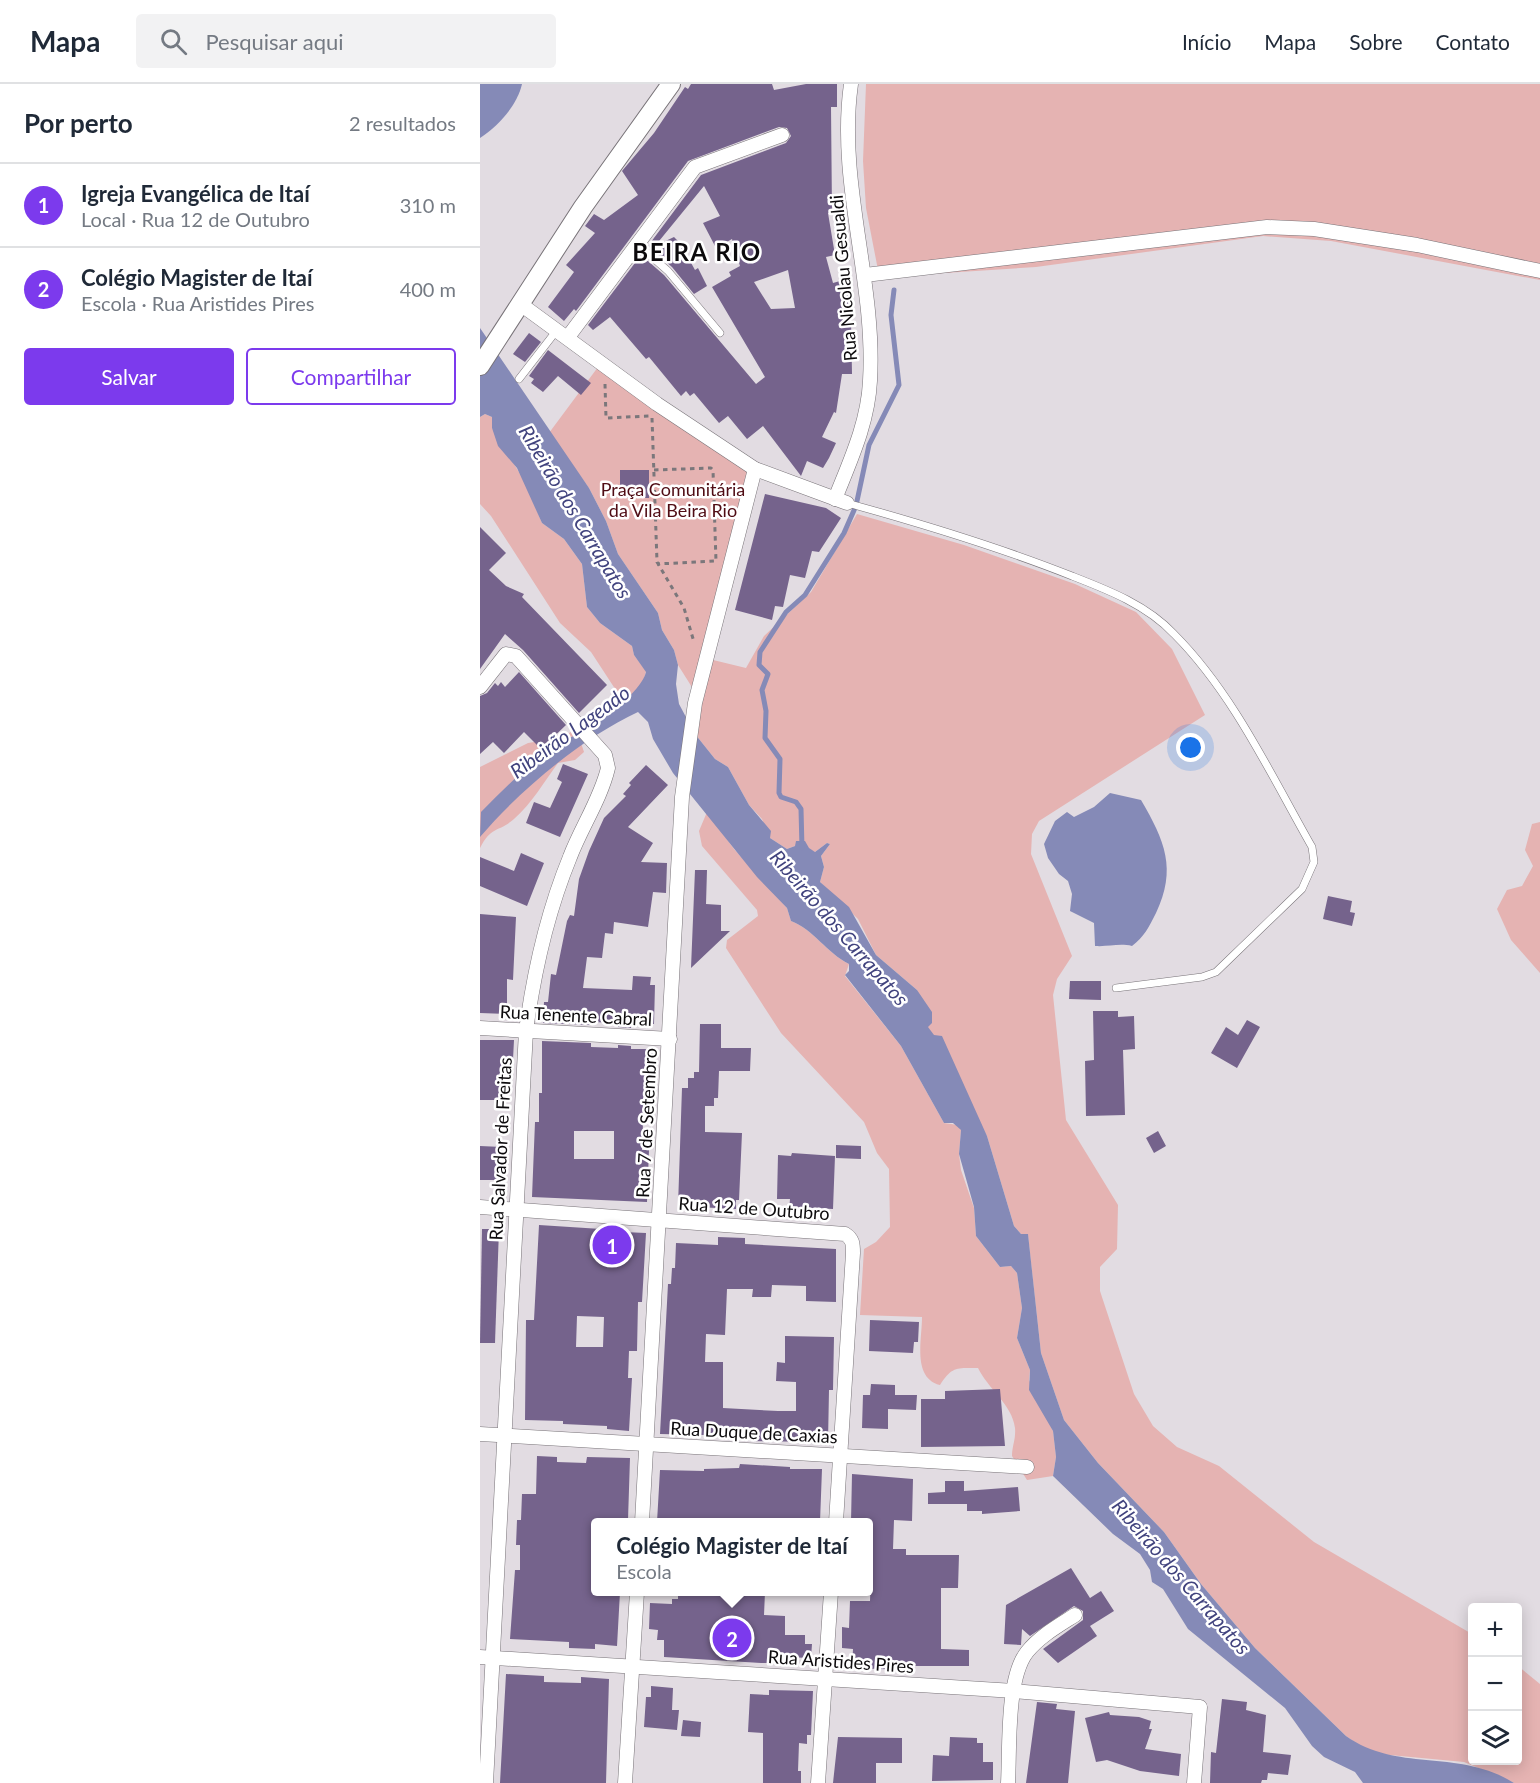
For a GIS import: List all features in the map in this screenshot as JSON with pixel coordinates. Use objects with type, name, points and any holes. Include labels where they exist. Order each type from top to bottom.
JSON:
[{"type":"street","points":[[480,366],[519,303],[671,84]]},
{"type":"street","name":"Rua Nicolau Gesualdi","points":[[841,501],[867,409],[870,380],[865,275],[849,144],[851,84]]},
{"type":"street","points":[[562,334],[694,167],[782,135]]},
{"type":"street","points":[[865,275],[1267,227],[1314,229],[1417,245],[1540,271]]},
{"type":"street","points":[[519,303],[674,415],[755,469],[841,501]]},
{"type":"street","name":"Rua 7 de Setembro","points":[[642,1518],[682,797],[692,721],[701,679],[755,469]]},
{"type":"street","name":"Rua Salvador de Freitas","points":[[480,687],[501,658],[511,654],[582,727],[607,762],[606,778],[574,848],[551,908],[534,976],[526,1031],[504,1435],[487,1657],[486,1783]]},
{"type":"street","name":"Rua Tenente Cabral","points":[[480,1028],[670,1039]]},
{"type":"street","name":"Rua 12 de Outubro","points":[[480,1207],[845,1234],[852,1240],[853,1246],[841,1456]]},
{"type":"street","name":"Rua Duque de Caxias","points":[[480,1434],[1027,1467]]},
{"type":"street","points":[[836,1518],[841,1456]]},
{"type":"street","points":[[625,1783],[637,1596]]},
{"type":"street","points":[[818,1783],[831,1596]]},
{"type":"street","points":[[1008,1783],[1014,1691],[1018,1669],[1026,1654],[1043,1636],[1075,1615]]},
{"type":"street","name":"Rua Aristides Pires","points":[[487,1657],[1014,1691],[1200,1707],[1194,1783]]},
{"type":"lane","points":[[636,243],[668,271],[720,333]]},
{"type":"lane","points":[[519,379],[562,334]]},
{"type":"lane","points":[[841,501],[1029,559],[1110,591],[1150,614],[1174,633],[1207,672],[1246,732],[1312,847],[1314,862],[1302,889],[1216,972],[1202,977],[1116,988]]},
{"type":"path","points":[[604,364],[606,418],[674,415]]},
{"type":"path","points":[[652,416],[657,564],[684,608],[695,646]]},
{"type":"path","points":[[654,470],[711,468],[716,561],[657,564]]},
{"type":"green space","points":[[866,84],[1540,84],[1540,280],[1331,241],[1263,236],[1036,267],[898,276],[878,270],[866,208],[863,161]]},
{"type":"green space","name":"Praça Comunitária da Vila Beira Rio","points":[[601,363],[753,470],[695,692],[678,665],[674,650],[662,630],[658,613],[618,554],[606,521],[589,488],[549,433]]},
{"type":"green space","points":[[485,414],[492,417],[492,428],[525,482],[542,523],[564,539],[582,564],[587,607],[600,623],[632,646],[634,655],[646,671],[638,689],[623,701],[591,652],[560,623],[491,516],[480,504],[480,417]]},
{"type":"green space","points":[[857,514],[964,545],[1075,584],[1136,612],[1172,649],[1205,715],[1039,821],[1032,834],[1031,854],[1072,956],[1057,979],[1053,995],[1066,1120],[1118,1205],[1117,1249],[1100,1267],[1100,1291],[1134,1394],[1153,1426],[1177,1447],[1219,1466],[1314,1542],[1468,1632],[1468,1764],[1379,1754],[1360,1746],[1346,1736],[1255,1648],[1201,1584],[1164,1532],[1098,1463],[1064,1420],[1041,1353],[1028,1235],[1021,1234],[1014,1226],[987,1136],[927,1026],[917,990],[876,955],[858,919],[820,882],[824,867],[821,856],[830,844],[827,843],[815,852],[795,846],[787,849],[770,838],[762,819],[749,805],[728,767],[715,759],[695,734],[709,659],[746,668],[764,636],[811,592]]},
{"type":"green space","points":[[571,732],[579,737],[584,752],[575,760],[558,763],[520,813],[492,832],[480,848],[480,767],[528,743],[559,738]]},
{"type":"green space","points":[[707,812],[734,849],[787,908],[791,921],[849,964],[845,976],[901,1046],[944,1123],[958,1125],[961,1130],[959,1154],[961,1170],[974,1208],[976,1236],[1000,1267],[1011,1266],[1017,1273],[1022,1308],[1017,1338],[1030,1370],[1029,1380],[1053,1431],[1056,1457],[1053,1476],[1027,1480],[1012,1456],[1015,1432],[1013,1419],[1005,1404],[978,1368],[956,1369],[948,1374],[940,1385],[925,1375],[920,1357],[922,1317],[860,1315],[864,1249],[876,1242],[890,1227],[889,1169],[877,1153],[864,1122],[781,1033],[726,948],[727,940],[758,916],[757,910],[702,846],[699,831]]},
{"type":"green space","points":[[1540,822],[1540,973],[1511,940],[1497,909],[1507,890],[1522,886],[1533,866],[1525,850],[1532,824]]},
{"type":"green space","points":[[1522,1669],[1540,1684],[1540,1783],[1514,1783],[1471,1765],[1522,1765]]},
{"type":"water","points":[[480,84],[522,84],[516,100],[506,115],[480,138]]},
{"type":"water","name":"Ribeirão dos Carrapatos","points":[[480,328],[589,488],[606,521],[618,554],[658,613],[662,630],[674,650],[678,665],[676,684],[679,704],[695,734],[715,759],[728,767],[749,805],[771,831],[770,838],[787,849],[795,846],[796,841],[805,841],[815,852],[827,843],[830,844],[821,856],[824,867],[820,882],[849,907],[876,955],[917,990],[932,1012],[932,1023],[928,1027],[934,1035],[942,1036],[987,1136],[1014,1226],[1021,1234],[1028,1234],[1041,1353],[1064,1420],[1098,1463],[1164,1532],[1201,1584],[1255,1648],[1346,1736],[1366,1747],[1386,1754],[1472,1766],[1493,1772],[1514,1783],[1363,1783],[1355,1772],[1324,1757],[1312,1746],[1285,1708],[1188,1629],[1163,1589],[1152,1582],[1150,1570],[1140,1554],[1113,1534],[1053,1476],[1056,1457],[1053,1431],[1029,1390],[1030,1370],[1017,1338],[1022,1308],[1017,1273],[1011,1266],[1000,1267],[976,1236],[974,1207],[959,1154],[961,1130],[953,1123],[944,1123],[901,1046],[845,975],[849,971],[849,964],[791,921],[787,908],[757,877],[673,773],[653,739],[648,722],[638,712],[595,736],[553,767],[514,801],[480,837],[481,812],[500,793],[551,748],[587,730],[618,707],[637,688],[646,672],[634,655],[632,646],[600,623],[587,607],[582,564],[564,539],[542,523],[517,468],[498,446],[492,428],[492,417],[485,414],[480,417]]},
{"type":"water","points":[[1110,793],[1141,800],[1162,842],[1165,855],[1166,883],[1162,897],[1148,927],[1132,946],[1095,946],[1094,923],[1070,911],[1072,894],[1068,881],[1059,874],[1048,858],[1044,844],[1055,821],[1067,812],[1074,817],[1094,807]]},
{"type":"building","points":[[691,84],[772,84],[774,90],[806,84],[837,84],[837,107],[831,107],[832,213],[828,213],[835,255],[826,257],[833,283],[847,279],[852,296],[847,297],[851,319],[852,374],[842,374],[836,413],[834,412],[822,437],[836,443],[829,458],[823,468],[807,461],[801,476],[763,426],[747,439],[728,416],[719,423],[694,393],[690,396],[686,391],[681,396],[649,357],[646,359],[610,317],[593,330],[588,325],[641,255],[664,275],[756,384],[765,377],[712,287],[731,276],[729,272],[740,266],[732,239],[716,248],[703,223],[720,216],[704,186],[655,246],[674,237],[680,243],[695,270],[698,268],[707,286],[694,294],[672,267],[648,246],[701,175],[786,143],[791,136],[787,128],[779,127],[688,161],[576,311],[574,309],[564,321],[548,307],[574,272],[566,265],[595,233],[585,226],[594,214],[604,220],[638,195],[622,171],[654,133],[685,87],[688,89]],"holes":[[[788,270],[795,308],[771,309],[754,282]]]},
{"type":"building","points":[[529,333],[541,342],[525,362],[513,354]]},
{"type":"building","points":[[548,350],[591,383],[581,395],[558,376],[543,392],[531,383],[534,379],[529,376]]},
{"type":"building","points":[[620,470],[649,470],[649,498],[620,498]]},
{"type":"building","points":[[765,494],[826,508],[841,518],[819,552],[812,551],[805,578],[790,575],[783,607],[775,606],[772,620],[735,610]]},
{"type":"building","points":[[480,527],[506,553],[489,570],[506,586],[524,594],[522,597],[607,685],[579,713],[523,650],[505,634],[480,669]]},
{"type":"building","points":[[519,672],[566,725],[541,749],[524,732],[504,753],[493,742],[480,754],[480,696],[487,693],[495,683],[498,686],[501,682],[505,687]]},
{"type":"building","points":[[563,764],[588,774],[560,837],[526,823],[534,802],[550,808],[562,782],[557,779]]},
{"type":"building","points":[[646,765],[668,785],[628,827],[653,843],[641,862],[667,863],[666,893],[653,892],[648,927],[614,922],[613,934],[605,933],[602,958],[587,957],[583,988],[632,990],[633,976],[651,977],[650,985],[655,985],[654,1024],[631,1023],[631,1028],[618,1027],[618,1023],[592,1022],[592,1025],[543,1023],[544,1002],[548,1002],[551,974],[556,975],[567,921],[570,915],[574,916],[579,879],[589,851],[604,818],[626,796],[623,794],[631,785],[629,783]]},
{"type":"building","points":[[521,853],[544,863],[527,906],[480,886],[480,857],[514,871]]},
{"type":"building","points":[[695,870],[707,870],[706,904],[721,905],[721,931],[730,931],[691,968]]},
{"type":"building","points":[[1328,896],[1352,901],[1350,912],[1355,913],[1352,926],[1323,919]]},
{"type":"building","points":[[480,914],[516,917],[513,980],[507,979],[507,1014],[480,1013]]},
{"type":"building","points":[[1070,981],[1101,981],[1101,1000],[1069,999]]},
{"type":"building","points":[[1093,1011],[1118,1011],[1118,1017],[1134,1016],[1135,1049],[1123,1050],[1125,1115],[1086,1116],[1085,1061],[1094,1060]]},
{"type":"building","points":[[1247,1020],[1260,1027],[1237,1068],[1211,1053],[1226,1027],[1238,1035]]},
{"type":"building","points":[[700,1024],[721,1024],[721,1048],[751,1048],[750,1071],[719,1071],[718,1098],[714,1098],[714,1106],[705,1106],[705,1132],[742,1133],[739,1200],[736,1200],[736,1209],[678,1206],[682,1088],[688,1088],[688,1078],[694,1078],[694,1072],[699,1072]]},
{"type":"building","points":[[480,1040],[514,1040],[512,1079],[506,1079],[505,1100],[480,1100]]},
{"type":"building","points":[[542,1041],[591,1043],[591,1047],[618,1048],[618,1045],[631,1046],[631,1049],[655,1049],[651,1123],[643,1123],[642,1150],[649,1150],[647,1202],[532,1197],[535,1122],[539,1122],[539,1093],[542,1093]],"holes":[[[574,1131],[614,1131],[614,1159],[574,1159]]]},
{"type":"building","points":[[1158,1131],[1166,1146],[1154,1153],[1146,1138]]},
{"type":"building","points":[[836,1145],[861,1146],[861,1159],[836,1158]]},
{"type":"building","points":[[480,1146],[502,1147],[501,1180],[480,1180]]},
{"type":"building","points":[[792,1153],[835,1156],[833,1209],[812,1208],[812,1213],[789,1212],[790,1199],[777,1199],[778,1155],[791,1156]]},
{"type":"building","points":[[539,1225],[646,1233],[642,1302],[638,1302],[637,1351],[629,1351],[628,1378],[632,1378],[629,1431],[607,1429],[607,1426],[563,1424],[563,1421],[525,1420],[526,1320],[534,1320]],"holes":[[[577,1316],[604,1317],[603,1347],[576,1347]]]},
{"type":"building","points":[[482,1229],[499,1229],[495,1343],[480,1343]]},
{"type":"building","points":[[718,1237],[745,1238],[745,1244],[836,1249],[836,1302],[806,1301],[806,1286],[772,1285],[771,1297],[752,1297],[753,1289],[727,1289],[725,1335],[706,1334],[705,1362],[723,1362],[723,1408],[778,1411],[796,1411],[796,1382],[776,1381],[777,1362],[785,1363],[785,1336],[834,1337],[833,1390],[829,1390],[828,1442],[750,1441],[750,1436],[660,1434],[668,1284],[671,1284],[672,1268],[675,1268],[676,1243],[718,1245]]},
{"type":"building","points":[[870,1320],[919,1322],[918,1342],[914,1342],[913,1353],[869,1351]]},
{"type":"building","points":[[871,1384],[895,1385],[895,1395],[917,1395],[916,1410],[888,1409],[888,1429],[862,1428],[863,1395],[870,1395]]},
{"type":"building","points":[[1000,1389],[1005,1446],[921,1447],[921,1399],[945,1399],[945,1391]]},
{"type":"building","points":[[537,1456],[557,1457],[557,1462],[586,1463],[587,1457],[630,1458],[628,1518],[591,1518],[591,1596],[620,1596],[617,1646],[595,1644],[595,1649],[569,1648],[569,1642],[510,1639],[515,1570],[520,1570],[520,1545],[516,1545],[517,1520],[521,1520],[522,1494],[536,1494]]},
{"type":"building","points":[[740,1464],[790,1467],[790,1469],[822,1469],[820,1518],[657,1518],[660,1470],[704,1471],[704,1469],[739,1468]]},
{"type":"building","points":[[852,1474],[913,1479],[912,1521],[894,1520],[893,1549],[906,1549],[906,1555],[959,1555],[958,1588],[941,1588],[941,1649],[969,1650],[969,1666],[909,1666],[908,1670],[852,1668],[853,1649],[842,1648],[842,1627],[849,1628],[850,1601],[870,1601],[870,1596],[873,1596],[873,1518],[851,1518]]},
{"type":"building","points":[[945,1481],[964,1481],[964,1491],[1018,1487],[1020,1511],[982,1514],[982,1511],[967,1511],[967,1504],[928,1504],[928,1493],[945,1492]]},
{"type":"building","points":[[1071,1568],[1090,1598],[1101,1591],[1114,1611],[1090,1626],[1097,1636],[1058,1663],[1043,1649],[1083,1620],[1083,1611],[1074,1606],[1030,1636],[1022,1629],[1021,1645],[1004,1644],[1006,1605]]},
{"type":"building","points":[[678,1596],[765,1596],[764,1615],[785,1616],[785,1635],[805,1635],[805,1644],[812,1644],[811,1658],[783,1657],[783,1663],[761,1663],[664,1657],[664,1640],[657,1640],[658,1630],[649,1629],[650,1603],[672,1604],[672,1599],[678,1599]]},
{"type":"building","points":[[506,1674],[544,1676],[544,1682],[581,1683],[581,1677],[609,1679],[606,1783],[500,1783]]},
{"type":"building","points":[[651,1686],[673,1688],[672,1710],[679,1710],[677,1730],[644,1727],[646,1697],[651,1697]]},
{"type":"building","points":[[769,1690],[813,1691],[811,1735],[807,1735],[807,1744],[799,1743],[798,1771],[801,1771],[801,1783],[763,1783],[763,1733],[748,1732],[750,1694],[769,1695]]},
{"type":"building","points":[[1222,1699],[1247,1702],[1246,1710],[1266,1715],[1263,1752],[1291,1755],[1288,1775],[1268,1773],[1267,1780],[1262,1780],[1261,1783],[1210,1783],[1211,1752],[1216,1753]]},
{"type":"building","points":[[1037,1702],[1057,1704],[1056,1709],[1075,1711],[1068,1783],[1026,1783]]},
{"type":"building","points":[[1109,1712],[1110,1715],[1139,1717],[1151,1721],[1149,1729],[1152,1729],[1145,1749],[1181,1754],[1179,1776],[1140,1771],[1107,1760],[1096,1762],[1085,1718]]},
{"type":"building","points":[[683,1720],[701,1722],[700,1737],[681,1736]]},
{"type":"building","points":[[838,1737],[902,1738],[902,1763],[876,1763],[876,1783],[833,1783]]},
{"type":"building","points":[[950,1737],[977,1738],[977,1743],[983,1743],[983,1762],[993,1762],[993,1780],[932,1781],[933,1755],[949,1756]]},
{"type":"waterway","points":[[857,501],[869,445],[899,385],[891,315],[894,290]]},
{"type":"waterway","points":[[802,848],[801,809],[796,802],[781,797],[779,793],[780,759],[765,738],[766,711],[762,690],[768,674],[759,665],[760,652],[786,612],[805,595],[844,533],[855,508]]},
{"type":"place","name":"Igreja Evangélica de Itaí","points":[[612,1245]]},
{"type":"place","name":"Colégio Magister de Itaí","points":[[732,1638]]},
{"type":"district","name":"BEIRA RIO","points":[[697,253]]},
{"type":"water label","name":"Ribeirão Lageado","points":[[570,732]]}]
